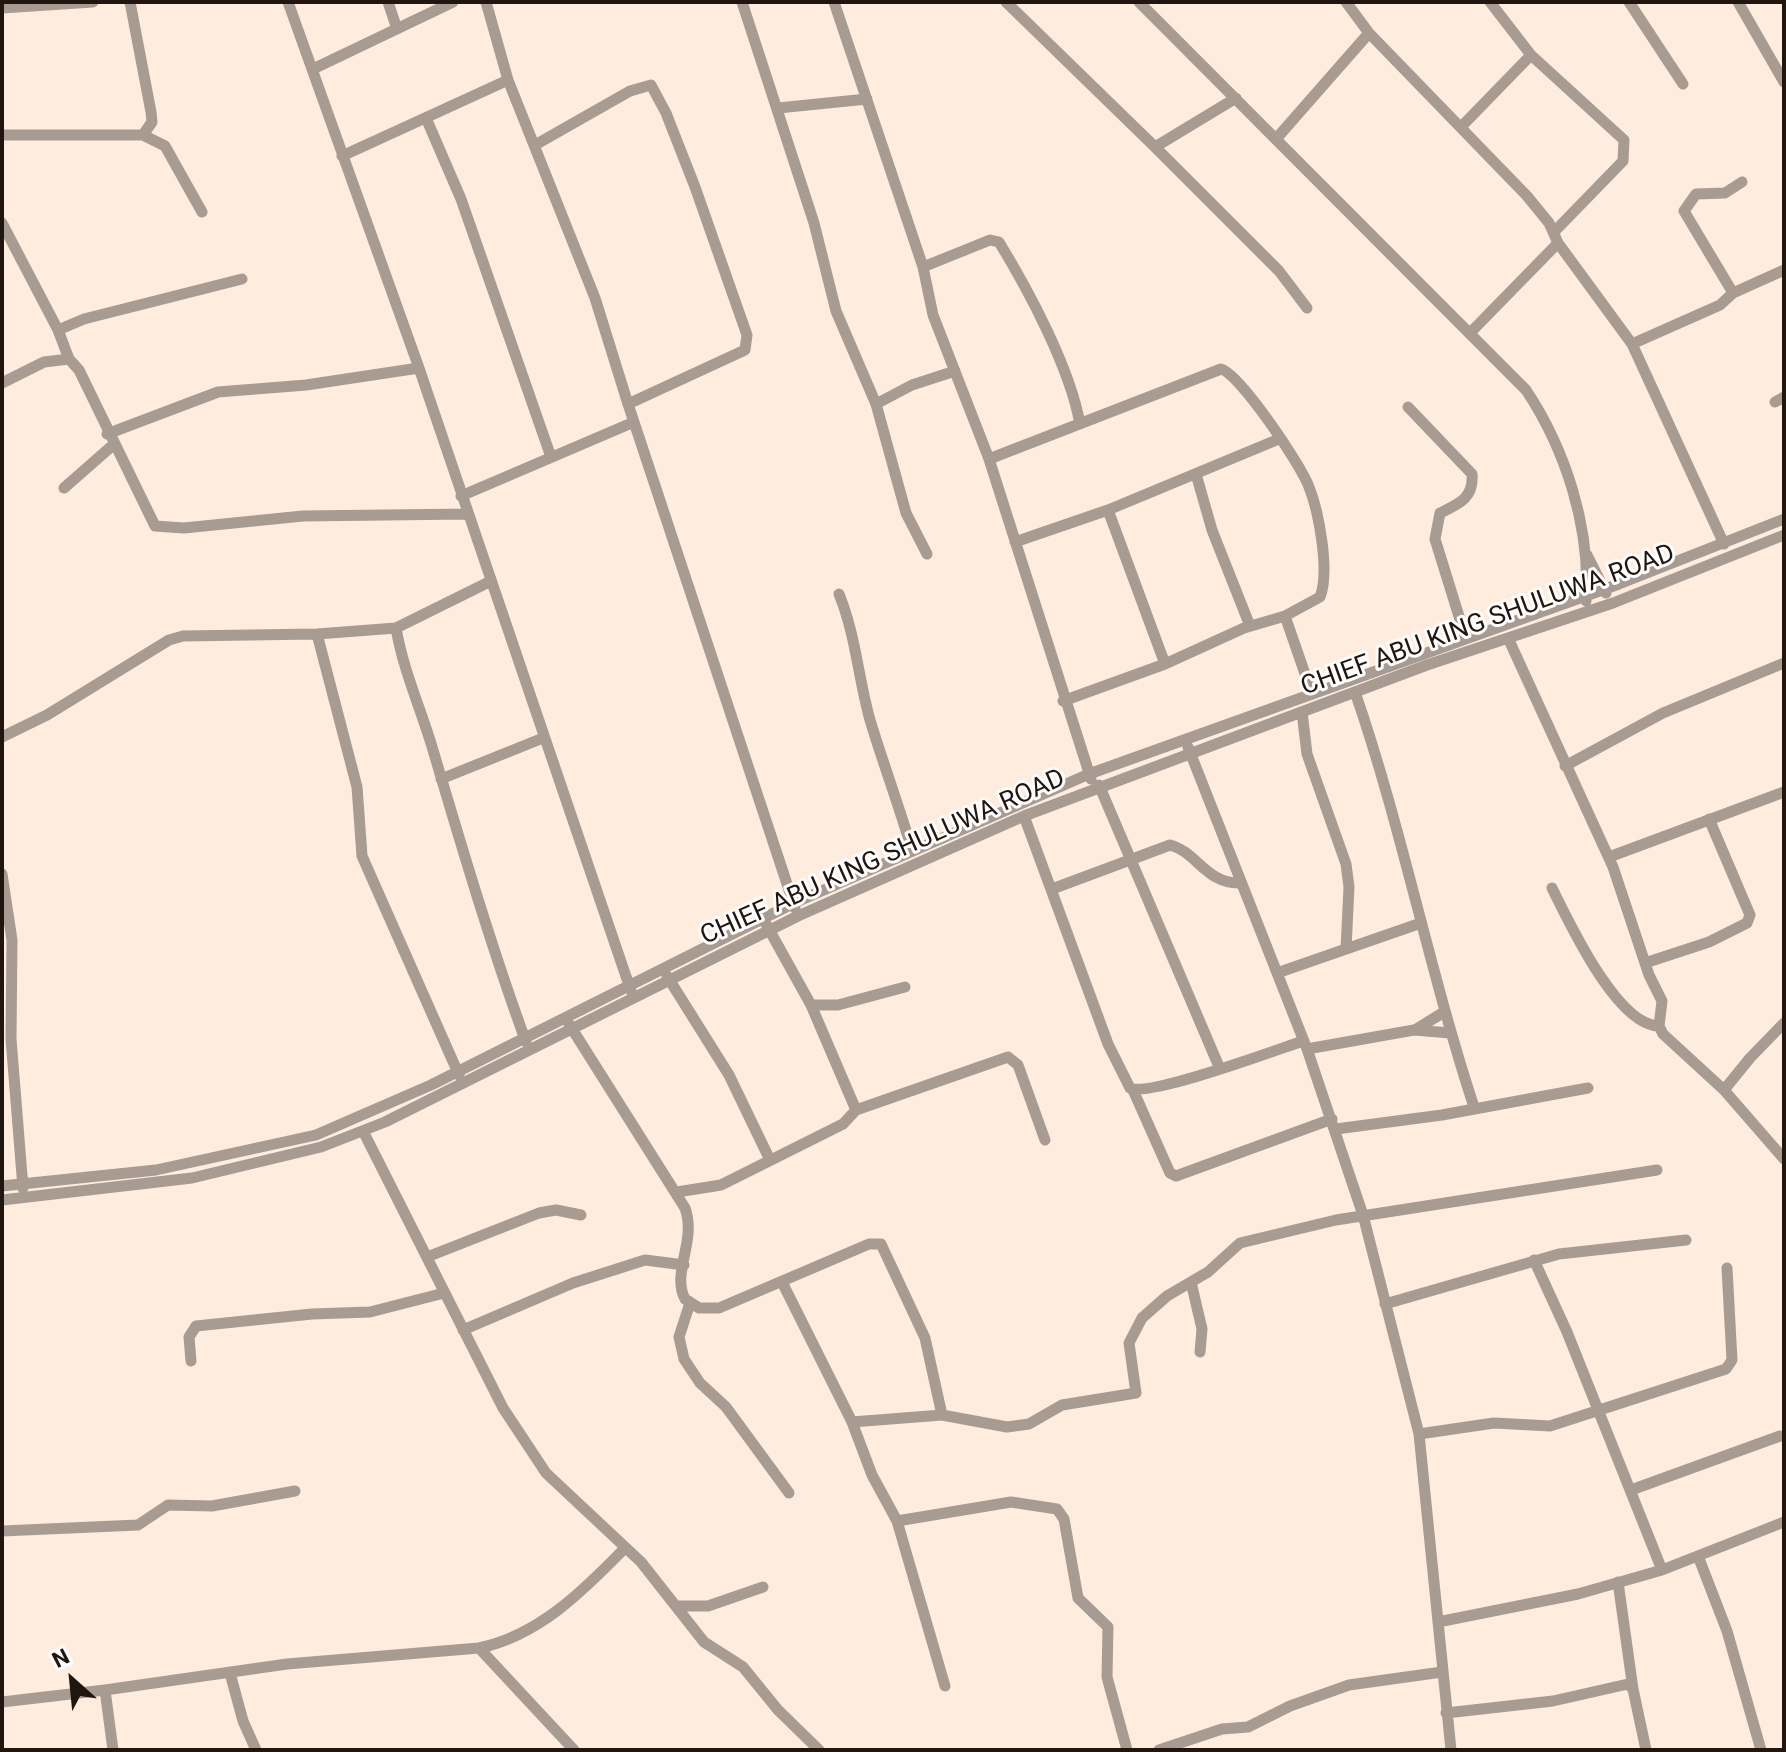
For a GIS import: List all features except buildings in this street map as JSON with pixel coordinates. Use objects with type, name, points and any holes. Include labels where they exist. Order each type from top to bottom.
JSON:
[{"type":"street","points":[[2,8],[93,2]]},
{"type":"street","points":[[130,2],[151,112],[149,129],[143,135]]},
{"type":"street","points":[[288,2],[419,368],[631,992]]},
{"type":"street","points":[[388,2],[397,29]]},
{"type":"street","points":[[313,69],[453,2]]},
{"type":"street","points":[[486,2],[508,80],[595,298],[798,916]]},
{"type":"street","points":[[742,2],[814,223],[836,311],[876,404],[906,513],[927,554]]},
{"type":"street","points":[[834,2],[923,267],[933,315],[989,459],[1063,701],[1089,774],[1133,860],[1220,1069]]},
{"type":"street","points":[[1006,2],[1279,271],[1307,308]]},
{"type":"street","points":[[1139,2],[1526,390],[1545,420],[1568,475],[1591,573],[1613,603]]},
{"type":"street","points":[[1346,2],[1369,33],[1540,210],[1556,238],[1632,344],[1724,544]]},
{"type":"street","points":[[1629,2],[1683,84]]},
{"type":"street","points":[[1738,2],[1784,82]]},
{"type":"street","points":[[1470,333],[1623,161],[1626,146],[1618,132],[1531,55],[1493,3]]},
{"type":"street","points":[[1276,139],[1369,33]]},
{"type":"street","points":[[1461,127],[1531,55]]},
{"type":"street","points":[[342,156],[508,80]]},
{"type":"street","points":[[535,145],[649,84],[666,113],[695,187],[748,344],[740,353],[628,404]]},
{"type":"street","points":[[1155,147],[1236,98]]},
{"type":"street","points":[[778,108],[867,99]]},
{"type":"street","points":[[426,118],[461,199],[551,457]]},
{"type":"street","points":[[2,135],[143,135],[165,146],[202,212]]},
{"type":"street","points":[[1733,293],[1684,211],[1686,202],[1696,194],[1725,193],[1742,182]]},
{"type":"street","points":[[2,223],[58,330],[69,359],[79,370],[150,520],[160,528],[303,516],[468,514]]},
{"type":"street","points":[[923,267],[992,240],[999,242],[1020,276],[1072,389],[1080,424]]},
{"type":"street","points":[[1632,344],[1720,305],[1733,293],[1784,270]]},
{"type":"street","points":[[58,330],[84,319],[242,279]]},
{"type":"street","points":[[2,383],[44,362],[64,345]]},
{"type":"street","points":[[44,362],[69,359]]},
{"type":"street","points":[[64,488],[110,440],[218,392],[306,385],[419,368]]},
{"type":"street","points":[[989,459],[1221,369],[1236,377],[1312,494],[1318,517],[1324,585],[1320,597],[1285,616],[1250,626],[1165,664],[1063,701]]},
{"type":"street","points":[[876,404],[912,385],[955,371]]},
{"type":"street","points":[[1408,407],[1472,474],[1470,493],[1461,503],[1440,513],[1435,532],[1466,639]]},
{"type":"street","points":[[461,496],[634,422]]},
{"type":"street","points":[[1015,542],[1108,510],[1279,439]]},
{"type":"street","points":[[1196,474],[1212,530],[1250,626]]},
{"type":"street","points":[[1108,510],[1165,664]]},
{"type":"street","points":[[856,1110],[811,1005],[766,926],[794,903],[1089,774],[1783,522]]},
{"type":"street","name":"CHIEF ABU KING SHULUWA ROAD","points":[[2,1200],[192,1178],[291,1155],[363,1131],[463,1084],[527,1045],[766,926],[798,916],[1024,816],[1096,786],[1355,692],[1613,603],[1784,535]]},
{"type":"street","points":[[1591,573],[1619,584]]},
{"type":"street","points":[[1584,613],[1591,573]]},
{"type":"street","points":[[1561,605],[1591,573]]},
{"type":"street","points":[[2,737],[47,715],[169,640],[183,636],[317,634],[396,628],[491,581]]},
{"type":"street","points":[[839,594],[855,637],[857,663],[870,720],[912,850]]},
{"type":"street","points":[[1285,616],[1312,694]]},
{"type":"street","points":[[2,1186],[156,1170],[303,1139],[372,1114],[458,1071],[527,1045],[418,700],[400,656],[396,628]]},
{"type":"street","points":[[317,634],[357,787],[362,856],[463,1084]]},
{"type":"street","points":[[1508,638],[1609,857],[1645,963],[1662,1001],[1659,1026],[1668,1043],[1724,1090],[1784,1159]]},
{"type":"street","points":[[1565,766],[1663,713],[1784,663]]},
{"type":"street","points":[[1355,692],[1389,797],[1444,1012],[1474,1107]]},
{"type":"street","points":[[1302,712],[1307,754],[1346,864],[1349,887],[1346,949]]},
{"type":"street","points":[[441,779],[543,738]]},
{"type":"street","points":[[1185,740],[1305,1045],[1363,1215],[1419,1434],[1451,1750]]},
{"type":"street","points":[[1609,857],[1784,792]]},
{"type":"street","points":[[1024,816],[1108,1044],[1133,1090],[1170,1173],[1176,1176],[1334,1124],[1442,1115],[1588,1088]]},
{"type":"street","points":[[1645,963],[1709,942],[1747,923],[1750,915],[1709,819]]},
{"type":"street","points":[[1052,889],[1170,845],[1178,847],[1204,872],[1240,883]]},
{"type":"street","points":[[2,874],[12,940],[11,1039],[24,1197]]},
{"type":"street","points":[[1552,888],[1600,978],[1644,1023],[1659,1026]]},
{"type":"street","points":[[1277,973],[1421,923]]},
{"type":"street","points":[[667,975],[729,1075],[770,1160]]},
{"type":"street","points":[[811,1005],[838,1005],[905,987]]},
{"type":"street","points":[[1414,1030],[1444,1012]]},
{"type":"street","points":[[1724,1090],[1784,1023]]},
{"type":"street","points":[[569,1024],[677,1192],[688,1215],[691,1239],[681,1291],[690,1303],[699,1308],[719,1308],[869,1244],[884,1246],[925,1338],[939,1413]]},
{"type":"street","points":[[1133,1090],[1305,1045],[1414,1030],[1450,1033]]},
{"type":"street","points":[[677,1192],[721,1185],[843,1124],[856,1110],[1008,1057],[1018,1065],[1045,1140]]},
{"type":"street","points":[[363,1131],[503,1408],[546,1473],[649,1571],[704,1642],[743,1667],[778,1710],[819,1750]]},
{"type":"street","points":[[852,1422],[939,1413],[1002,1428],[1018,1426],[1062,1405],[1136,1393],[1129,1343],[1137,1325],[1150,1309],[1213,1269],[1240,1243],[1363,1215],[1657,1170]]},
{"type":"street","points":[[427,1257],[539,1213],[556,1210],[581,1215]]},
{"type":"street","points":[[1385,1304],[1559,1254],[1686,1240]]},
{"type":"street","points":[[463,1330],[573,1283],[645,1260],[684,1265]]},
{"type":"street","points":[[1534,1260],[1662,1570]]},
{"type":"street","points":[[1419,1434],[1494,1423],[1540,1428],[1669,1390],[1728,1367],[1732,1360],[1727,1268]]},
{"type":"street","points":[[782,1282],[852,1422],[872,1475],[897,1521],[945,1686]]},
{"type":"street","points":[[1191,1282],[1202,1329],[1200,1352]]},
{"type":"street","points":[[191,1361],[189,1337],[196,1326],[312,1314],[370,1312],[444,1293]]},
{"type":"street","points":[[690,1303],[679,1337],[684,1359],[700,1383],[726,1407],[789,1493]]},
{"type":"street","points":[[1631,1490],[1780,1436]]},
{"type":"street","points":[[2,1531],[138,1525],[168,1505],[212,1506],[295,1491]]},
{"type":"street","points":[[897,1521],[1011,1502],[1057,1509],[1064,1519],[1078,1598],[1108,1627],[1107,1677],[1127,1750]]},
{"type":"street","points":[[1438,1622],[1534,1604],[1662,1570],[1783,1526]]},
{"type":"street","points":[[2,1702],[324,1660],[479,1648],[506,1642],[534,1629],[624,1549]]},
{"type":"street","points":[[1698,1556],[1727,1631],[1761,1750]]},
{"type":"street","points":[[1618,1582],[1633,1689],[1646,1750]]},
{"type":"street","points":[[676,1606],[708,1606],[763,1587]]},
{"type":"street","points":[[479,1648],[574,1750]]},
{"type":"street","points":[[1159,1750],[1199,1736],[1248,1727],[1290,1706],[1349,1685],[1442,1672]]},
{"type":"street","points":[[230,1673],[243,1721],[256,1750]]},
{"type":"street","points":[[1446,1713],[1553,1701],[1628,1684],[1633,1689]]},
{"type":"street","points":[[105,1690],[113,1750]]},
{"type":"street","points":[[1199,1736],[1199,1750]]}]
